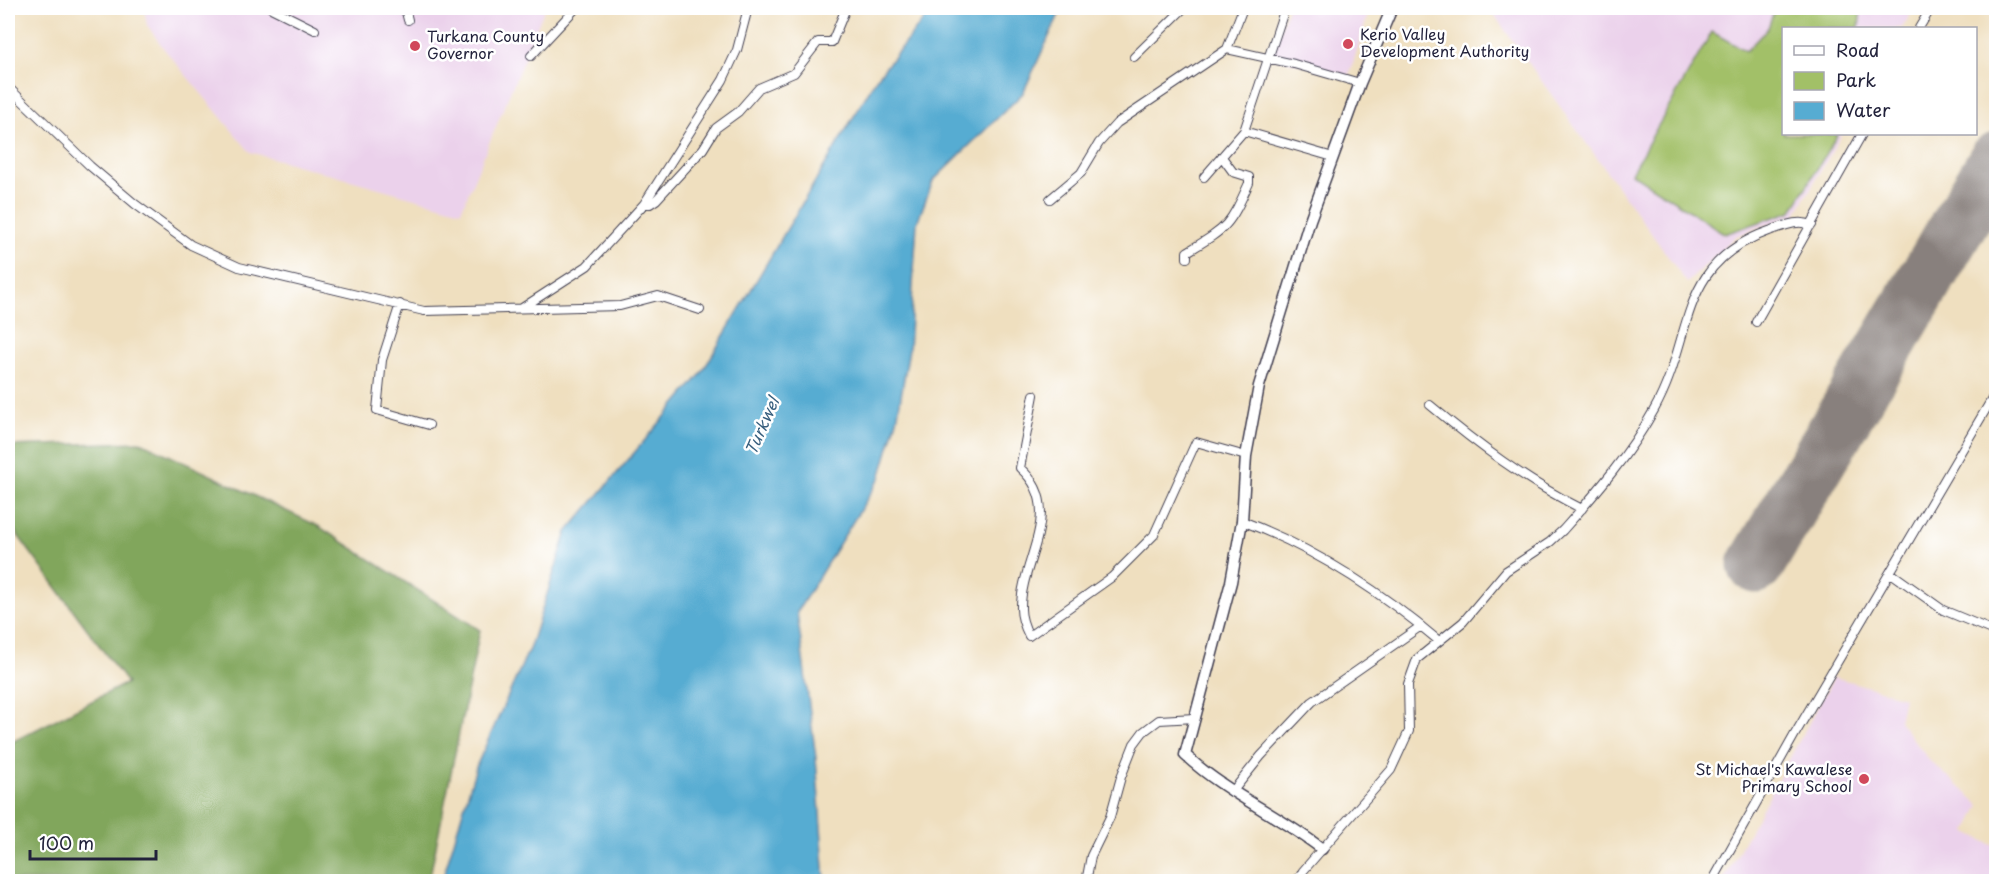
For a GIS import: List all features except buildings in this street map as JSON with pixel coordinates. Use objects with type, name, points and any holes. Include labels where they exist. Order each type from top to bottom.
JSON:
[{"type":"street","points":[[271,8],[315,30]]},
{"type":"street","points":[[405,8],[408,20]]},
{"type":"street","points":[[531,56],[576,8]]},
{"type":"street","points":[[521,308],[587,266],[644,204],[723,80],[737,50],[748,8]]},
{"type":"street","points":[[644,204],[650,204],[656,200],[703,149],[716,128],[738,112],[759,88],[794,73],[818,42],[832,42],[846,8]]},
{"type":"street","points":[[1134,57],[1184,8]]},
{"type":"street","points":[[1050,199],[1081,173],[1099,143],[1117,123],[1227,49],[1243,8]]},
{"type":"street","points":[[1204,177],[1245,131],[1286,8]]},
{"type":"street","points":[[1322,849],[1281,819],[1232,792],[1185,755],[1231,582],[1242,521],[1246,456],[1258,386],[1285,296],[1333,157],[1360,83],[1392,8]]},
{"type":"street","points":[[1920,27],[1931,8]]},
{"type":"street","points":[[1227,49],[1360,83]]},
{"type":"street","points":[[8,87],[90,166],[191,245],[239,267],[424,311],[620,306],[658,296],[700,310]]},
{"type":"street","points":[[1245,131],[1333,157]]},
{"type":"street","points":[[1756,321],[1861,135]]},
{"type":"street","points":[[1187,258],[1187,252],[1215,237],[1229,224],[1249,183],[1249,177],[1233,172],[1222,157]]},
{"type":"street","points":[[1298,882],[1322,849],[1391,770],[1409,731],[1408,684],[1412,668],[1422,654],[1463,622],[1506,571],[1550,542],[1582,509],[1632,448],[1672,372],[1699,285],[1716,262],[1724,253],[1758,235],[1801,221],[1812,225]]},
{"type":"street","points":[[400,304],[382,360],[377,410],[429,424]]},
{"type":"street","points":[[1712,882],[1795,734],[1996,392]]},
{"type":"street","points":[[1034,395],[1020,468],[1035,484],[1042,502],[1040,524],[1025,580],[1020,610],[1029,636],[1112,577],[1154,535],[1196,442],[1246,456]]},
{"type":"street","points":[[1430,405],[1490,454],[1539,488],[1582,509]]},
{"type":"street","points":[[1242,521],[1298,545],[1366,586],[1439,641]]},
{"type":"street","points":[[1891,573],[1943,610],[1996,633]]},
{"type":"street","points":[[1232,792],[1261,756],[1312,702],[1421,626]]},
{"type":"street","points":[[1086,882],[1091,856],[1110,817],[1121,777],[1134,744],[1143,732],[1160,720],[1195,718]]},
{"type":"shaded area","points":[[144,8],[545,8],[461,211],[250,152],[165,50],[147,25]]},
{"type":"shaded area","points":[[1288,8],[1370,8],[1349,76],[1271,57]]},
{"type":"shaded area","points":[[1489,8],[1915,8],[1903,27],[1782,27],[1782,135],[1841,135],[1796,214],[1736,236],[1687,283]]},
{"type":"shaded area","name":"St Michael's Kawalese Primary School","points":[[1834,677],[1904,697],[1899,721],[1930,761],[1980,805],[1967,832],[1996,847],[1996,881],[1722,882]]},
{"type":"green space","points":[[1775,8],[1861,8],[1859,27],[1782,27],[1782,135],[1837,135],[1792,211],[1725,234],[1631,173],[1712,32],[1746,51],[1768,28]]},
{"type":"green space","points":[[141,442],[318,526],[480,630],[429,881],[8,881],[8,744],[127,683],[8,522],[8,446]]},
{"type":"water","name":"Turkwel","points":[[933,8],[1062,8],[1023,93],[933,181],[917,223],[909,349],[897,420],[880,478],[797,612],[816,758],[825,881],[442,881],[476,767],[530,647],[567,532],[701,374],[876,79]]},
{"type":"runway","points":[[1756,565],[1996,161]]},
{"type":"place","name":"Kerio Valley Development Authority","points":[[1348,44]]},
{"type":"place","name":"Turkana County Governor","points":[[415,46]]},
{"type":"place","name":"St Michael's Kawalese Primary School","points":[[1864,779]]}]
